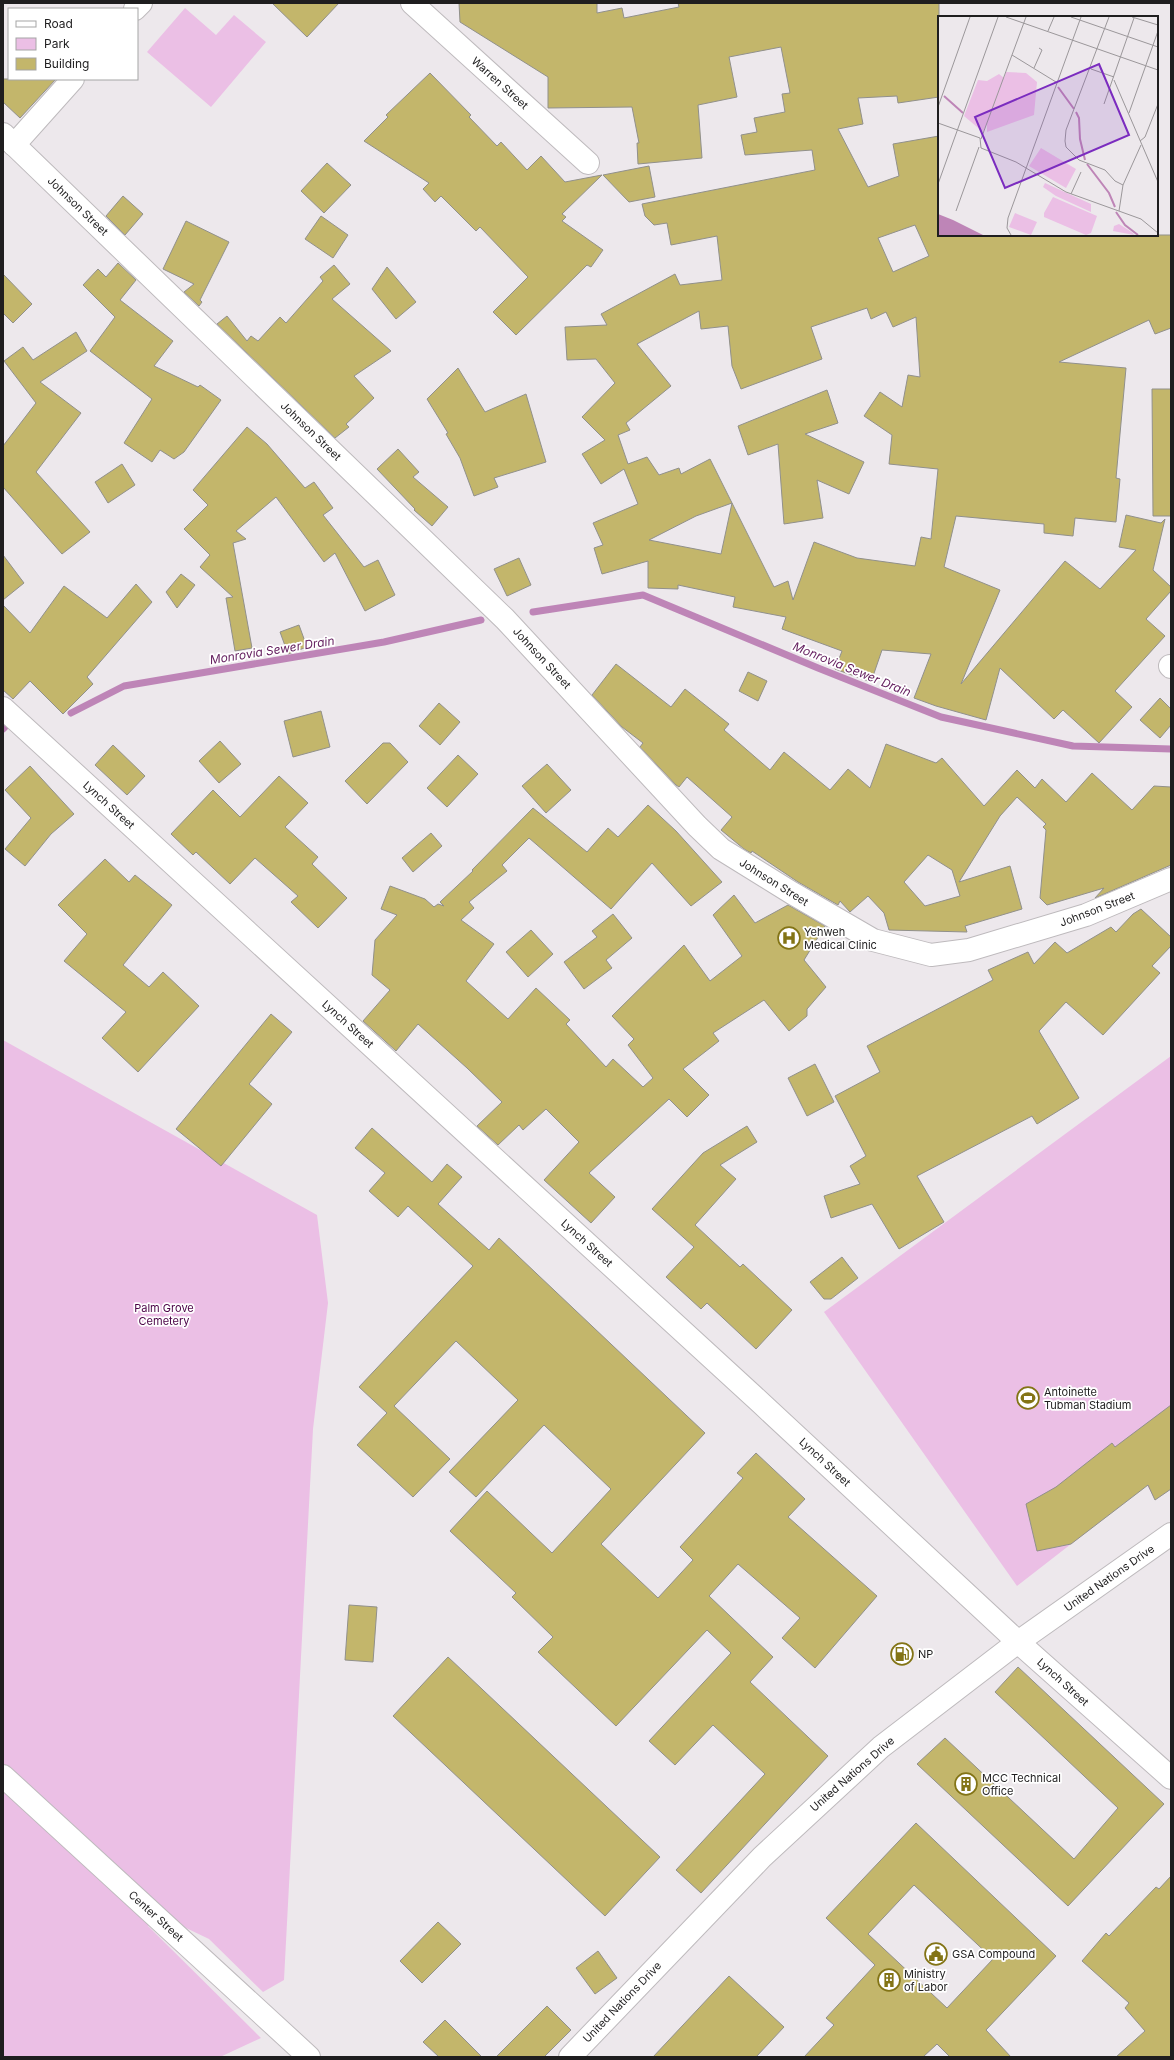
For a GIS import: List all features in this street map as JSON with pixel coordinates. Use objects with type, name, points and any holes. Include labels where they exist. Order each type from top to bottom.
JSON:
[{"type":"street","name":"Warren Street","points":[[412,3],[588,163]]},
{"type":"street","points":[[9,139],[72,80]]},
{"type":"street","name":"Johnson Street","points":[[9,139],[505,618],[697,826],[721,849],[792,893],[873,940],[931,956],[969,950],[1086,915],[1171,879]]},
{"type":"street","name":"Lynch Street","points":[[3,708],[750,1393],[1018,1642],[1171,1778]]},
{"type":"street","name":"United Nations Drive","points":[[570,2057],[762,1857],[827,1795],[881,1747],[1018,1642],[1171,1534]]},
{"type":"street","name":"Center Street","points":[[3,1776],[309,2057]]},
{"type":"green space","points":[[185,8],[216,35],[234,15],[266,42],[211,107],[147,52]]},
{"type":"green space","name":"Palm Grove Cemetery","points":[[3,1040],[317,1215],[328,1303],[313,1429],[284,1980],[263,1992],[209,1939],[159,1915],[148,1926],[261,2038],[220,2057],[3,2057]]},
{"type":"green space","name":"Antoinette Tubman Stadium","points":[[1171,1056],[1171,1489],[1155,1500],[1147,1485],[1017,1586],[824,1312]]},
{"type":"building","points":[[272,3],[339,3],[307,37]]},
{"type":"building","points":[[459,3],[597,3],[597,13],[622,8],[624,18],[679,7],[678,3],[939,3],[938,97],[898,103],[897,96],[858,98],[863,124],[838,129],[868,187],[899,176],[893,144],[938,136],[938,236],[1171,235],[1171,328],[1155,334],[1149,320],[1059,362],[1126,368],[1116,478],[1120,479],[1116,522],[1075,518],[1073,536],[1044,533],[1044,524],[956,516],[944,567],[1000,590],[961,684],[1065,561],[1100,589],[1136,550],[1119,547],[1126,515],[1161,523],[1165,519],[1153,570],[1171,587],[1171,591],[1146,619],[1165,636],[1115,691],[1132,707],[1099,743],[1063,710],[1054,719],[1000,668],[986,720],[936,706],[914,698],[931,654],[882,650],[871,682],[835,669],[842,651],[782,629],[786,617],[733,607],[735,597],[678,585],[678,589],[648,588],[648,561],[602,574],[594,548],[603,545],[593,523],[638,504],[624,469],[601,484],[582,454],[605,440],[582,417],[615,383],[596,359],[567,360],[565,327],[607,325],[601,314],[675,274],[680,285],[722,280],[717,236],[671,245],[667,223],[654,225],[645,216],[642,204],[815,170],[812,150],[745,155],[741,135],[757,132],[754,118],[785,112],[782,94],[790,93],[781,47],[729,57],[737,97],[698,105],[702,158],[638,164],[637,143],[639,143],[632,107],[548,108],[548,77],[460,22]],"holes":[[[915,225],[929,256],[893,272],[878,238]],[[867,308],[871,319],[886,312],[893,327],[916,317],[920,377],[908,375],[902,407],[880,392],[864,416],[892,435],[889,464],[938,469],[931,539],[921,537],[915,566],[857,558],[814,542],[793,600],[788,581],[774,587],[710,459],[681,474],[679,468],[659,475],[647,457],[628,464],[618,435],[630,430],[626,423],[671,386],[637,344],[699,311],[701,329],[728,326],[732,366],[741,389],[822,359],[811,327]],[[732,503],[721,554],[649,540],[696,516]]]},
{"type":"building","points":[[430,73],[471,115],[469,117],[497,146],[501,142],[527,170],[541,156],[565,182],[602,175],[562,214],[566,217],[562,221],[603,250],[591,267],[587,265],[516,335],[493,312],[528,277],[480,227],[476,231],[441,196],[435,202],[423,189],[429,183],[364,141],[388,117],[386,115]]},
{"type":"building","points":[[3,79],[55,80],[20,118],[3,102]]},
{"type":"building","points":[[327,163],[351,185],[324,213],[301,191]]},
{"type":"building","points":[[649,166],[655,197],[629,202],[603,175]]},
{"type":"building","points":[[123,196],[143,214],[125,235],[106,216]]},
{"type":"building","points":[[321,216],[348,235],[333,258],[305,239]]},
{"type":"building","points":[[186,221],[229,242],[200,300],[202,302],[199,306],[184,292],[194,284],[163,269]]},
{"type":"building","points":[[118,263],[136,280],[120,300],[173,341],[154,366],[198,387],[200,385],[221,400],[184,452],[174,459],[160,450],[152,462],[124,443],[152,399],[90,351],[115,317],[83,285],[98,269],[106,277]]},
{"type":"building","points":[[334,265],[350,284],[332,299],[391,351],[354,376],[374,398],[346,424],[349,427],[335,438],[217,324],[227,316],[247,341],[251,336],[258,341],[280,317],[286,323],[323,281],[320,277]]},
{"type":"building","points":[[387,267],[416,302],[396,319],[372,289]]},
{"type":"building","points":[[3,274],[32,304],[13,323],[3,313]]},
{"type":"building","points":[[76,332],[87,351],[40,382],[81,413],[36,472],[90,532],[62,554],[3,487],[3,446],[36,403],[4,361],[23,347],[33,360]]},
{"type":"building","points":[[458,368],[485,412],[526,394],[546,462],[494,478],[498,487],[474,496],[460,458],[446,434],[448,433],[427,399]]},
{"type":"building","points":[[1152,389],[1171,389],[1171,516],[1153,516]]},
{"type":"building","points":[[827,390],[838,423],[805,434],[864,462],[849,494],[817,480],[823,518],[784,524],[778,444],[748,455],[738,426]]},
{"type":"building","points":[[247,427],[267,444],[305,488],[314,482],[333,508],[323,515],[364,567],[378,560],[395,595],[365,611],[335,553],[324,562],[276,497],[236,531],[246,539],[233,543],[252,648],[235,651],[226,598],[233,597],[200,567],[210,555],[184,529],[208,505],[193,490]]},
{"type":"building","points":[[398,449],[419,472],[413,477],[448,507],[432,526],[414,510],[415,509],[377,469]]},
{"type":"building","points":[[122,464],[135,485],[108,503],[95,482]]},
{"type":"building","points":[[3,555],[24,583],[3,600]]},
{"type":"building","points":[[519,558],[531,585],[507,596],[494,569]]},
{"type":"building","points":[[181,574],[195,585],[177,608],[166,592]]},
{"type":"building","points":[[136,584],[152,602],[87,677],[93,684],[63,714],[30,681],[13,699],[3,690],[3,605],[30,633],[64,586],[107,618]]},
{"type":"building","points":[[299,625],[307,647],[288,654],[280,632]]},
{"type":"building","points":[[616,664],[671,707],[685,689],[729,724],[724,730],[770,770],[784,752],[830,790],[848,769],[870,788],[886,744],[936,763],[942,758],[984,806],[1017,770],[1035,788],[1042,779],[1066,802],[1092,773],[1132,810],[1154,786],[1171,787],[1171,865],[1095,898],[1104,888],[1047,905],[1040,898],[1046,830],[1043,827],[1046,824],[1017,797],[1000,816],[959,882],[1010,866],[1022,909],[965,926],[967,932],[889,930],[884,913],[868,896],[850,912],[840,901],[838,905],[798,882],[752,851],[751,853],[744,849],[721,830],[732,817],[687,777],[679,787],[676,785],[640,747],[643,743],[622,727],[592,695]],"holes":[[[928,855],[952,870],[960,896],[925,906],[904,882]]]},
{"type":"building","points":[[748,672],[767,681],[758,701],[739,691]]},
{"type":"building","points":[[1160,698],[1171,709],[1171,725],[1160,738],[1140,720]]},
{"type":"building","points":[[439,703],[460,722],[440,745],[419,726]]},
{"type":"building","points":[[321,711],[330,747],[293,757],[284,721]]},
{"type":"building","points":[[220,741],[241,764],[219,783],[199,761]]},
{"type":"building","points":[[383,743],[390,743],[408,762],[367,804],[345,781]]},
{"type":"building","points":[[113,745],[145,776],[127,795],[95,765]]},
{"type":"building","points":[[458,755],[478,774],[447,807],[427,788]]},
{"type":"building","points":[[547,764],[571,790],[546,813],[522,786]]},
{"type":"building","points":[[30,766],[74,814],[51,834],[25,866],[5,849],[31,818],[5,790]]},
{"type":"building","points":[[279,776],[308,803],[285,827],[318,857],[312,864],[347,898],[318,928],[291,902],[298,896],[255,858],[230,884],[196,852],[193,855],[171,834],[213,790],[240,817]]},
{"type":"building","points":[[648,805],[676,831],[722,882],[691,906],[652,863],[611,909],[529,838],[502,865],[507,871],[469,902],[474,908],[461,920],[494,944],[466,981],[508,1019],[536,988],[570,1020],[566,1024],[606,1067],[613,1059],[643,1087],[653,1078],[628,1045],[634,1039],[612,1016],[684,945],[710,981],[742,956],[713,915],[734,895],[755,923],[788,905],[825,926],[804,960],[826,987],[807,1009],[807,1016],[789,1031],[764,1000],[713,1033],[719,1041],[683,1069],[709,1095],[687,1117],[669,1099],[589,1173],[615,1197],[591,1223],[544,1180],[579,1142],[546,1109],[523,1130],[519,1125],[498,1145],[477,1126],[502,1102],[467,1068],[418,1024],[396,1051],[363,1021],[390,990],[372,975],[375,940],[397,915],[381,909],[390,886],[425,899],[434,907],[438,904],[444,906],[440,902],[473,871],[472,870],[533,808],[587,852],[608,828],[618,837]]},
{"type":"building","points":[[431,833],[442,846],[413,872],[402,858]]},
{"type":"building","points":[[105,859],[129,882],[135,875],[172,905],[123,965],[149,987],[163,972],[199,1006],[138,1072],[102,1038],[126,1012],[64,961],[87,934],[58,905]]},
{"type":"building","points":[[1141,909],[1171,937],[1171,946],[1152,966],[1160,973],[1103,1035],[1066,1002],[1039,1031],[1079,1098],[1037,1124],[1032,1116],[917,1176],[944,1222],[899,1249],[872,1204],[831,1218],[824,1196],[860,1184],[850,1166],[866,1156],[835,1096],[880,1072],[867,1046],[993,980],[988,970],[1028,952],[1034,964],[1055,942],[1067,953],[1111,927],[1116,932],[1133,914]]},
{"type":"building","points":[[613,914],[632,938],[606,960],[612,968],[584,989],[564,962],[597,937],[592,931]]},
{"type":"building","points":[[531,930],[553,954],[528,977],[506,952]]},
{"type":"building","points":[[271,1014],[292,1032],[249,1084],[272,1104],[221,1166],[176,1129]]},
{"type":"building","points":[[815,1064],[834,1102],[807,1116],[788,1078]]},
{"type":"building","points":[[747,1126],[757,1142],[720,1165],[736,1179],[695,1225],[740,1267],[743,1264],[792,1310],[756,1349],[707,1303],[701,1309],[666,1277],[694,1247],[652,1209],[703,1153]]},
{"type":"building","points":[[372,1128],[432,1182],[447,1164],[462,1177],[438,1204],[489,1250],[499,1238],[705,1433],[601,1544],[658,1598],[693,1560],[680,1547],[743,1478],[737,1473],[756,1453],[805,1499],[788,1517],[877,1596],[815,1668],[782,1638],[800,1618],[738,1564],[709,1596],[773,1657],[750,1682],[828,1756],[701,1893],[676,1870],[765,1774],[713,1725],[675,1765],[649,1741],[731,1653],[707,1630],[616,1726],[538,1652],[553,1637],[512,1597],[516,1593],[450,1531],[487,1491],[552,1553],[611,1489],[544,1425],[476,1497],[449,1472],[518,1400],[456,1341],[394,1406],[450,1459],[413,1497],[357,1445],[387,1413],[359,1387],[473,1266],[408,1206],[398,1217],[369,1191],[385,1173],[355,1148]]},
{"type":"building","points":[[842,1257],[858,1278],[831,1299],[824,1299],[810,1282]]},
{"type":"building","points":[[1171,1405],[1171,1489],[1155,1500],[1148,1485],[1071,1544],[1037,1551],[1026,1504],[1056,1487],[1112,1443],[1115,1447]]},
{"type":"building","points":[[349,1605],[377,1607],[373,1662],[345,1660]]},
{"type":"building","points":[[448,1657],[660,1857],[605,1916],[393,1716]]},
{"type":"building","name":"MCC Technical Office","points":[[1018,1667],[1164,1804],[1068,1906],[917,1764],[945,1738],[1074,1859],[1118,1808],[995,1692]]},
{"type":"building","points":[[916,1823],[1056,1956],[986,2030],[1011,2057],[950,2057],[937,2044],[923,2057],[804,2057],[834,2025],[826,2018],[875,1965],[826,1918]],"holes":[[[914,1885],[993,1959],[947,2008],[868,1934]]]},
{"type":"building","points":[[1171,1876],[1171,2057],[1116,2057],[1145,2031],[1125,2008],[1129,2003],[1082,1961],[1106,1933],[1109,1936],[1156,1887],[1159,1889]]},
{"type":"building","points":[[438,1922],[461,1944],[422,1983],[400,1961]]},
{"type":"building","points":[[598,1951],[617,1978],[595,1994],[576,1968]]},
{"type":"building","points":[[729,1976],[784,2027],[756,2057],[653,2057]]},
{"type":"building","points":[[547,2006],[571,2030],[544,2057],[496,2057]]},
{"type":"building","points":[[445,2020],[482,2057],[439,2057],[423,2042]]},
{"type":"waterway","name":"Monrovia Sewer Drain","points":[[533,612],[643,595],[818,668],[941,717],[1073,746],[1171,749]]},
{"type":"waterway","name":"Monrovia Sewer Drain","points":[[71,713],[124,686],[384,642],[481,620]]},
{"type":"place","name":"Yehweh Medical Clinic","points":[[789,938]]},
{"type":"place","name":"Antoinette Tubman Stadium","points":[[1028,1398]]},
{"type":"place","name":"NP","points":[[902,1654]]},
{"type":"place","name":"MCC Technical Office","points":[[966,1784]]},
{"type":"place","name":"GSA Compound","points":[[936,1954]]},
{"type":"place","name":"Ministry of Labor","points":[[889,1980]]}]
